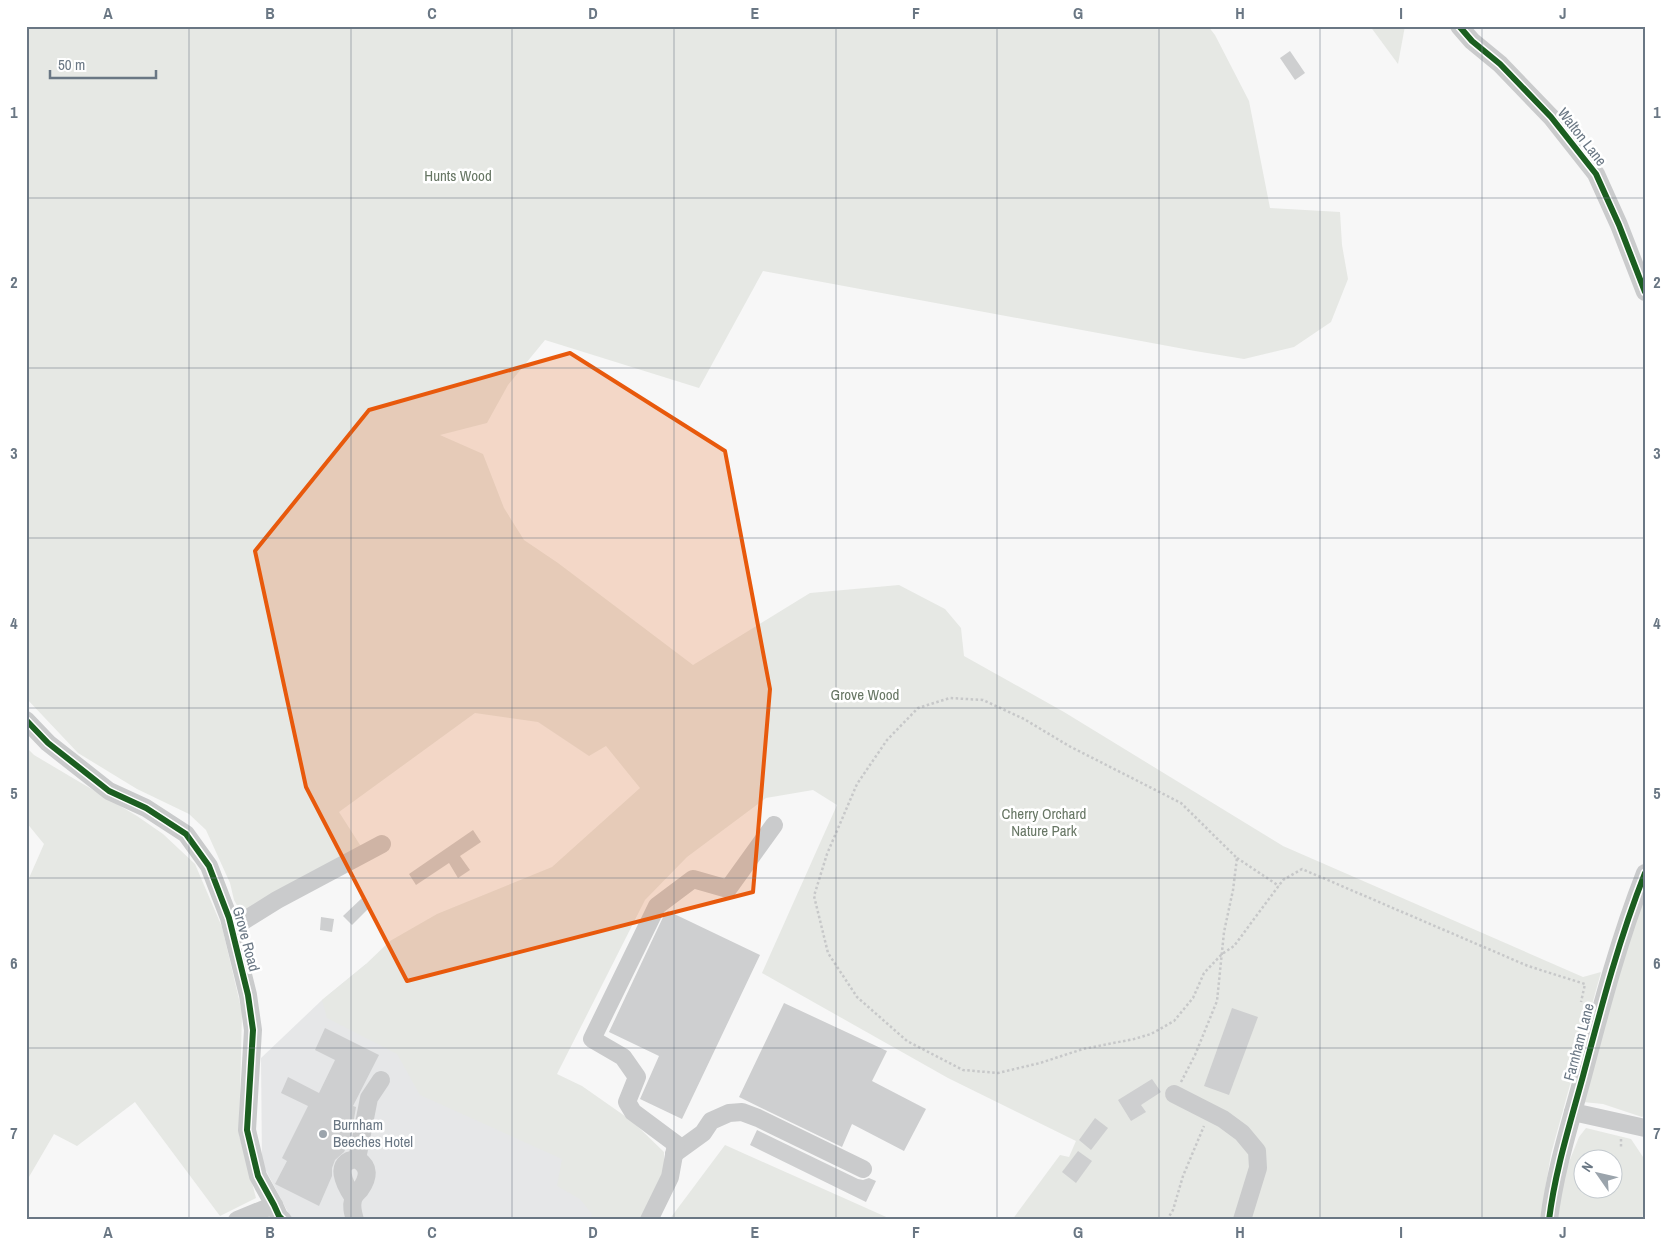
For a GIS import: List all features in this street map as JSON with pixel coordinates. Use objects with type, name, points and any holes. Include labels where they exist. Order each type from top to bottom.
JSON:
[{"type":"street","name":"Walton Lane","points":[[1459,26],[1472,41],[1500,64],[1551,117],[1596,174],[1619,225],[1645,292]]},
{"type":"street","name":"Grove Road","points":[[26,720],[48,743],[109,791],[146,808],[186,834],[209,866],[232,928],[248,995],[253,1030],[247,1130],[258,1176],[278,1212]]},
{"type":"street","points":[[649,1220],[670,1177],[676,1144],[633,1112],[627,1102],[637,1077],[623,1058],[592,1039],[657,906],[693,878],[728,889],[774,825]]},
{"type":"street","points":[[232,928],[278,900],[382,844]]},
{"type":"street","name":"Farnham Lane","points":[[1549,1220],[1553,1187],[1604,996],[1635,898],[1645,873]]},
{"type":"street","points":[[355,1220],[352,1210],[353,1197],[345,1185],[342,1169],[350,1159],[357,1158],[369,1098],[381,1080]]},
{"type":"street","points":[[1174,1094],[1223,1119],[1242,1133],[1257,1152],[1258,1168],[1242,1220]]},
{"type":"street","points":[[674,1154],[703,1133],[711,1121],[729,1113],[742,1112],[863,1169]]},
{"type":"street","points":[[1573,1112],[1645,1128]]},
{"type":"street","points":[[237,1220],[278,1212]]},
{"type":"path","points":[[1279,886],[1237,858],[1181,803],[1069,746],[1024,719],[992,704],[983,700],[950,698],[918,708],[887,740],[856,784],[827,854],[814,896],[828,953],[857,997],[907,1041],[963,1070],[998,1073],[1040,1063],[1083,1049],[1134,1040],[1151,1034],[1174,1021],[1193,998],[1204,973],[1222,954],[1234,946],[1279,886],[1283,880],[1302,869],[1528,966],[1585,984],[1581,1002]]},
{"type":"path","points":[[1174,1094],[1195,1055],[1217,1001],[1224,932],[1233,890],[1237,858]]},
{"type":"path","points":[[1167,1220],[1173,1210],[1183,1176],[1210,1113]]},
{"type":"highlighted area","points":[[570,353],[725,451],[770,689],[753,892],[407,981],[306,787],[255,551],[369,410]]},
{"type":"shaded area","points":[[366,964],[632,1220],[292,1220],[262,1163],[261,1058],[322,1000]]},
{"type":"green space","points":[[26,26],[1208,26],[1215,35],[1249,101],[1270,208],[1340,212],[1342,245],[1348,279],[1331,322],[1294,347],[1244,359],[763,271],[699,388],[545,340],[508,385],[487,423],[440,435],[483,454],[504,508],[524,540],[558,563],[693,665],[810,593],[899,585],[945,609],[961,628],[964,656],[1064,712],[1283,846],[1583,977],[1601,972],[1551,1154],[1540,1220],[1012,1220],[1060,1155],[1069,1157],[1076,1141],[948,1078],[762,973],[837,805],[813,790],[766,798],[687,857],[645,900],[557,1074],[582,1086],[632,1121],[664,1152],[664,1171],[642,1220],[590,1220],[592,1214],[580,1199],[557,1186],[562,1159],[420,1095],[397,1054],[327,1018],[322,1000],[366,964],[390,941],[437,914],[552,867],[640,788],[606,746],[589,756],[538,722],[475,713],[339,812],[362,848],[244,911],[238,907],[234,900],[230,883],[206,830],[189,814],[137,789],[78,753],[26,698]]},
{"type":"green space","points":[[1370,26],[1405,26],[1398,64]]},
{"type":"green space","points":[[26,747],[34,755],[137,816],[163,834],[195,864],[222,927],[242,1012],[239,1135],[256,1198],[220,1216],[135,1102],[77,1146],[54,1134],[26,1182],[26,885],[44,844],[26,822]]},
{"type":"green space","points":[[1645,892],[1645,1115],[1642,1117],[1603,1104],[1583,1102],[1597,1046]]},
{"type":"green space","points":[[1586,1128],[1631,1139],[1645,1160],[1645,1199],[1642,1220],[1554,1220],[1559,1187],[1574,1150],[1574,1198],[1624,1198],[1624,1148],[1575,1148],[1579,1137]]},
{"type":"green space","points":[[725,1145],[893,1220],[669,1220]]},
{"type":"building","points":[[1290,51],[1305,73],[1295,80],[1280,58]]},
{"type":"building","points":[[473,830],[481,842],[460,856],[470,870],[458,878],[449,863],[416,885],[409,874]]},
{"type":"building","points":[[362,898],[370,907],[352,925],[343,916]]},
{"type":"building","points":[[668,911],[760,955],[682,1119],[640,1099],[659,1056],[609,1032],[665,913]]},
{"type":"building","points":[[321,917],[334,919],[332,932],[320,930]]},
{"type":"building","points":[[784,1003],[887,1051],[872,1081],[926,1109],[904,1151],[852,1124],[842,1147],[739,1097]]},
{"type":"building","points":[[1232,1008],[1258,1017],[1229,1095],[1204,1086]]},
{"type":"building","name":"Burnham Beeches Hotel","points":[[325,1028],[379,1055],[353,1106],[356,1107],[351,1137],[344,1152],[335,1160],[332,1176],[319,1206],[275,1184],[287,1161],[282,1158],[308,1106],[281,1093],[288,1077],[319,1093],[335,1060],[315,1050]]},
{"type":"building","points":[[1152,1079],[1161,1092],[1141,1105],[1146,1112],[1131,1121],[1118,1100]]},
{"type":"building","points":[[1095,1118],[1108,1128],[1091,1150],[1079,1140]]},
{"type":"building","points":[[757,1130],[858,1179],[869,1178],[876,1181],[866,1202],[750,1145]]},
{"type":"building","points":[[1078,1151],[1092,1161],[1076,1183],[1062,1172]]},
{"type":"cycle path","points":[[1459,26],[1472,41],[1500,64],[1551,117],[1596,174],[1619,225],[1645,292]]},
{"type":"cycle path","points":[[26,720],[48,743],[109,791],[146,808],[186,834],[209,866],[229,918],[248,995],[253,1030],[247,1130],[258,1176],[279,1216],[283,1220]]},
{"type":"cycle path","points":[[1549,1220],[1563,1148],[1604,999],[1627,923],[1645,873]]},
{"type":"place","name":"Burnham Beeches Hotel","points":[[323,1134]]},
{"type":"park label","name":"Hunts Wood","points":[[458,176]]},
{"type":"park label","name":"Grove Wood","points":[[865,695]]},
{"type":"park label","name":"Cherry Orchard Nature Park","points":[[1044,822]]}]
